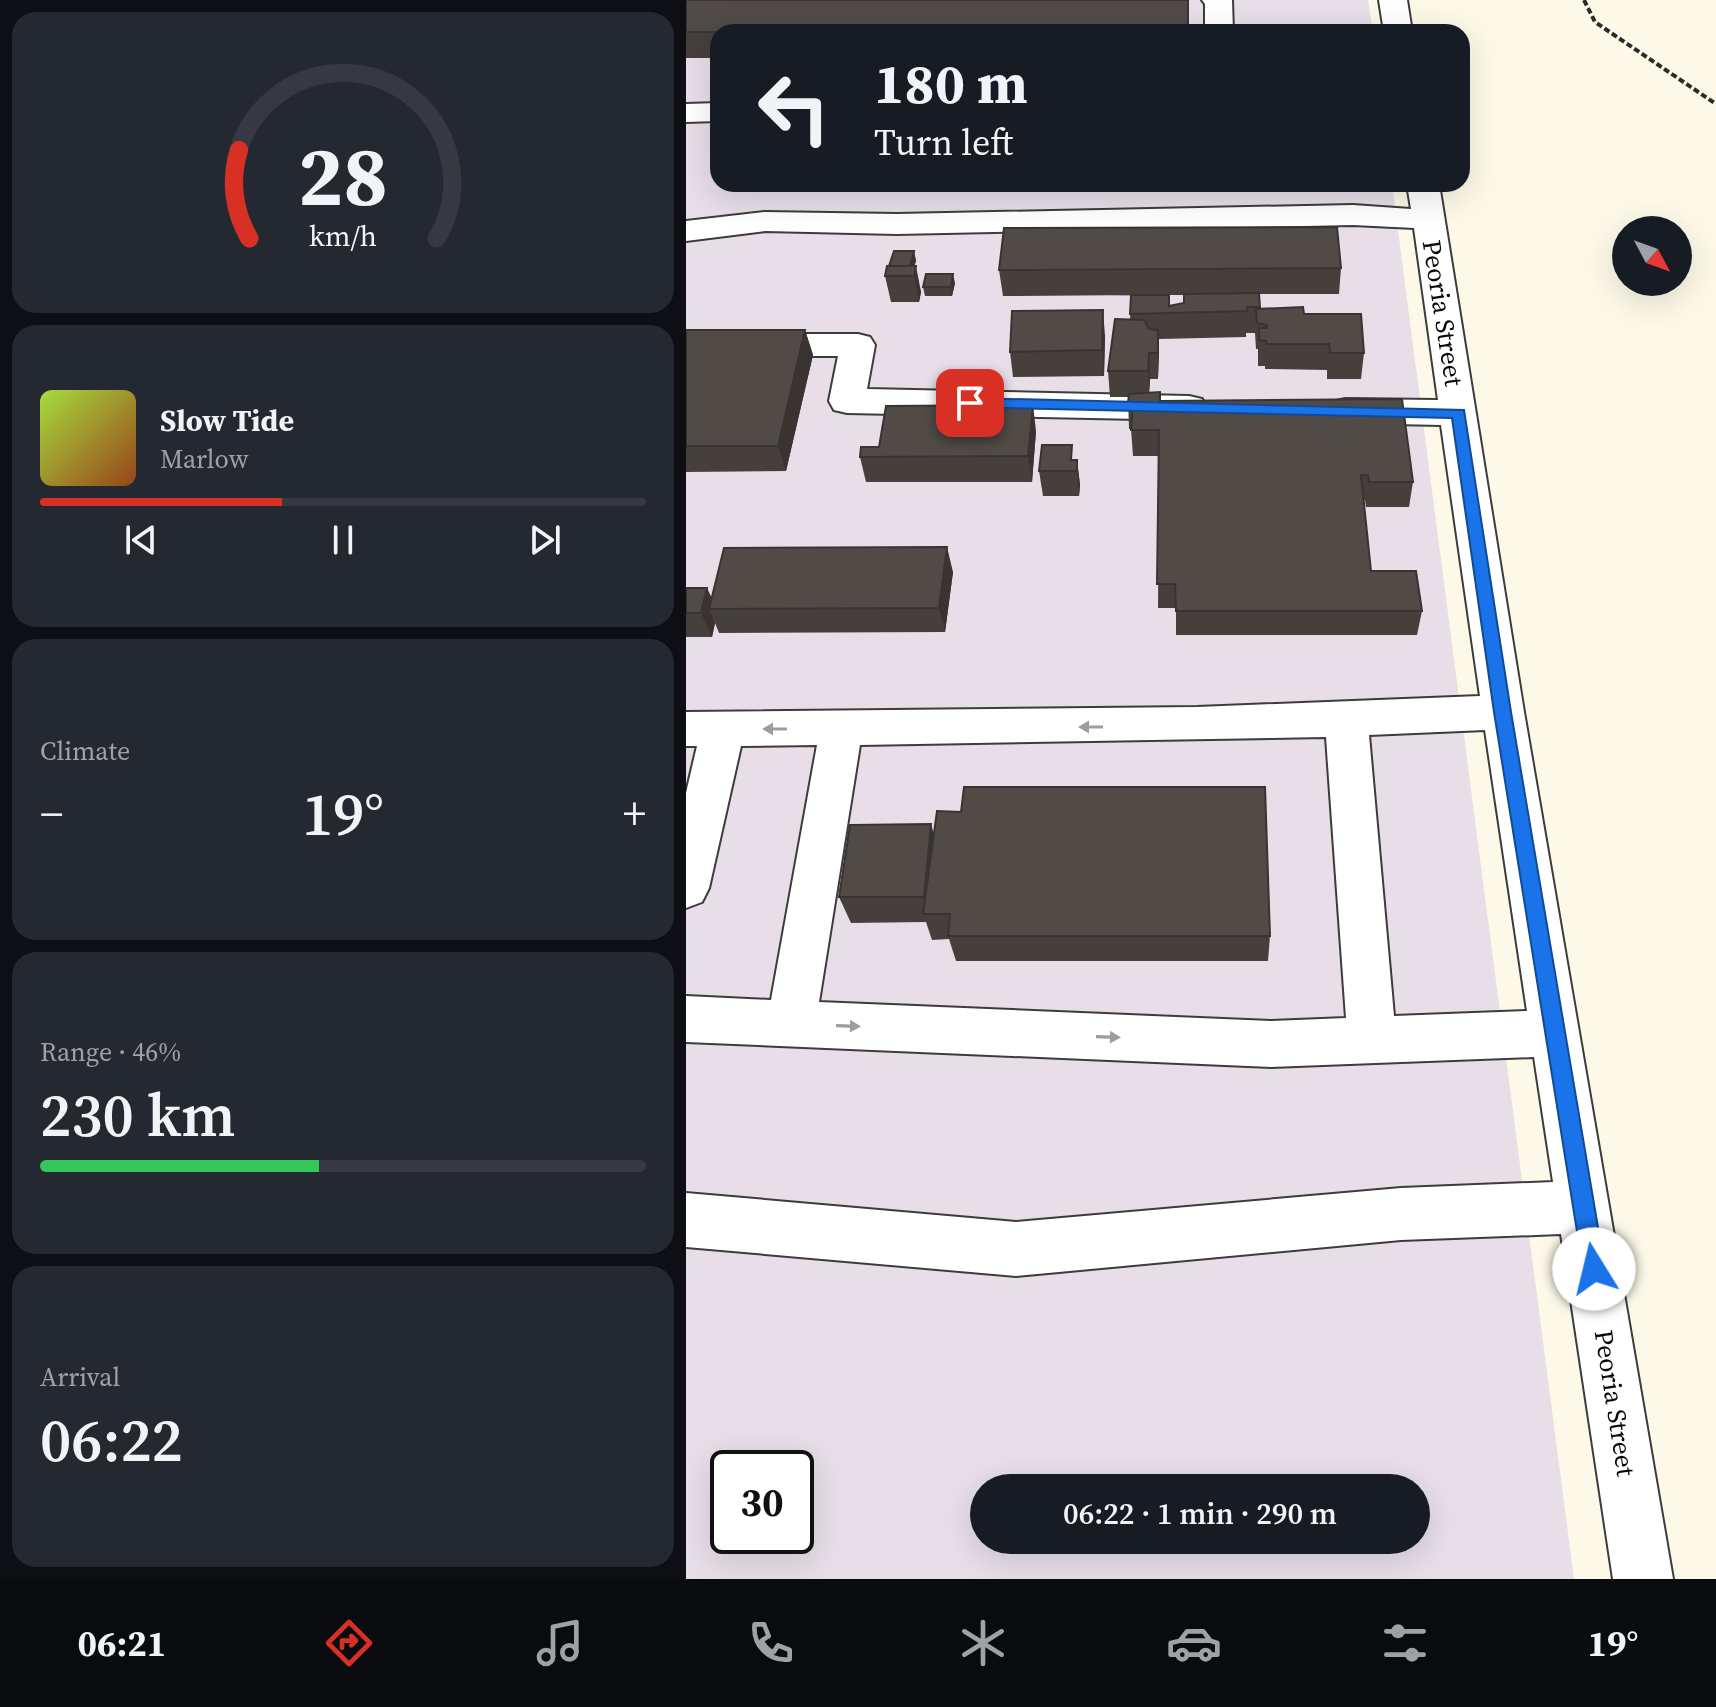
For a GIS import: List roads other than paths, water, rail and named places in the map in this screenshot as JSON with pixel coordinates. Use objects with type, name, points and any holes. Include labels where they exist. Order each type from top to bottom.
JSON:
[{"type":"street","points":[[1216,0],[1219,1],[1219,24]]},
{"type":"street","points":[[1393,0],[1397,24]]},
{"type":"street","points":[[686,113],[710,112]]},
{"type":"street","points":[[686,231],[742,221],[892,224],[1353,215],[1425,202]]},
{"type":"street","name":"Peoria Street","points":[[1425,202],[1503,712],[1643,1579]]},
{"type":"street","points":[[686,345],[858,345],[847,401],[1224,409]]},
{"type":"street","points":[[1318,410],[1459,413]]},
{"type":"street","points":[[686,888],[704,729],[1169,726],[1346,721],[1503,712]]},
{"type":"street","points":[[1346,721],[1372,1040]]},
{"type":"street","points":[[791,1023],[841,728]]},
{"type":"street","points":[[686,1019],[1271,1044],[1557,1033]]},
{"type":"street","points":[[686,1220],[1016,1249],[1401,1214],[1584,1207]]}]
